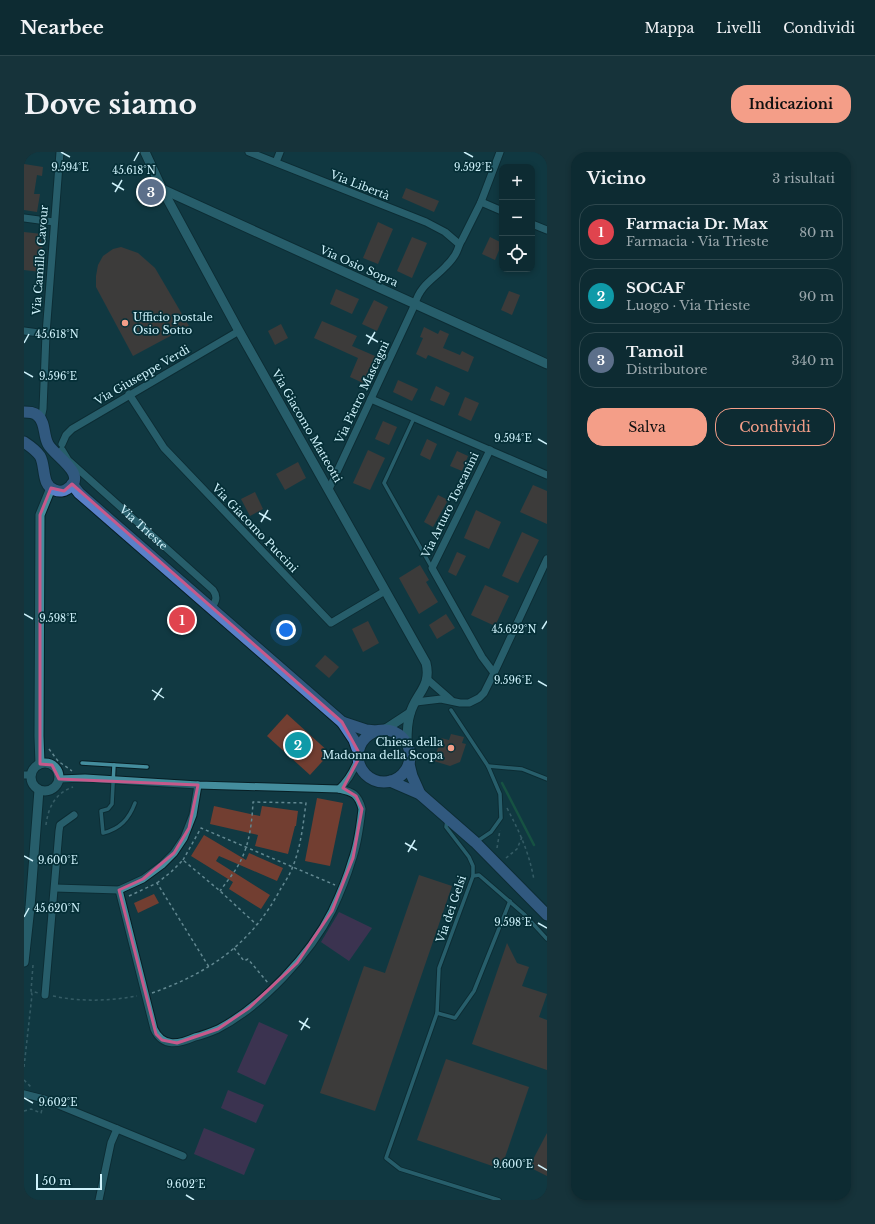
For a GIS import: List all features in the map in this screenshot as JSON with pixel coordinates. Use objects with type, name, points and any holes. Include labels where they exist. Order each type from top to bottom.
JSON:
[{"type":"main road","points":[[24,412],[34,413],[41,418],[48,445],[72,468],[74,472],[74,480],[72,484],[64,491],[57,491],[51,488],[47,483],[43,464],[39,455],[34,449],[24,442]]},
{"type":"main road","name":"Via Trieste","points":[[72,484],[79,493],[342,722]]},
{"type":"main road","points":[[342,722],[366,730],[392,731],[399,734],[407,743],[410,753],[409,764],[420,794]]},
{"type":"main road","points":[[342,722],[354,740],[362,770],[370,777],[379,781],[390,781],[420,794],[475,842],[547,915]]},
{"type":"main road","points":[[358,756],[364,739],[380,730]]},
{"type":"main road","points":[[390,781],[402,775],[409,764]]},
{"type":"street","name":"Via Camillo Cavour","points":[[41,418],[60,152]]},
{"type":"street","name":"Via Giacomo Matteotti","points":[[145,152],[162,189],[239,331],[426,663],[427,679]]},
{"type":"street","name":"Via Libertà","points":[[250,152],[426,222],[445,232],[459,244]]},
{"type":"street","points":[[276,162],[280,152]]},
{"type":"street","name":"Via Pietro Mascagni","points":[[329,489],[417,298],[428,282],[446,267],[458,250],[459,244],[481,202],[500,152]]},
{"type":"street","name":"Via Osio Sopra","points":[[162,189],[547,364]]},
{"type":"street","points":[[481,202],[499,210]]},
{"type":"street","points":[[24,218],[54,222]]},
{"type":"street","points":[[535,225],[547,230]]},
{"type":"street","points":[[24,331],[46,334]]},
{"type":"street","name":"Via Giuseppe Verdi","points":[[62,447],[66,435],[72,429],[129,394],[239,331]]},
{"type":"street","name":"Via Giacomo Puccini","points":[[129,394],[164,448],[331,623],[385,591]]},
{"type":"street","points":[[371,399],[547,475]]},
{"type":"street","name":"Via Trieste","points":[[62,447],[68,460],[213,590],[217,599],[211,608]]},
{"type":"street","name":"Via Arturo Toscanini","points":[[490,450],[432,568],[482,657],[494,674]]},
{"type":"street","points":[[40,764],[40,515],[51,488]]},
{"type":"street","points":[[416,702],[441,699],[460,703],[469,703],[479,698],[484,693],[547,559]]},
{"type":"street","points":[[407,743],[410,713],[424,688],[427,679],[451,700]]},
{"type":"street","points":[[380,730],[410,713]]},
{"type":"street","points":[[339,789],[350,778],[358,756]]},
{"type":"street","points":[[44,763],[52,765],[58,771],[59,779],[52,790],[39,790],[34,786],[27,775],[40,764],[44,763]]},
{"type":"street","points":[[59,779],[85,778],[198,785],[339,789],[349,791],[360,801],[362,809],[353,858],[332,911],[318,934],[297,963],[273,988],[249,1008],[218,1029],[177,1043],[169,1043],[162,1040],[156,1034],[119,890]]},
{"type":"street","points":[[55,888],[119,890],[143,879],[162,865],[174,853],[189,828],[193,815],[198,785]]},
{"type":"street","points":[[24,962],[39,790]]},
{"type":"street","points":[[45,994],[60,825],[74,815]]},
{"type":"street","points":[[24,1094],[44,1099],[183,1156]]},
{"type":"street","points":[[99,1200],[111,1143],[117,1129]]},
{"type":"lane","points":[[414,418],[384,483],[432,568]]},
{"type":"lane","points":[[450,710],[488,766],[500,794],[501,818],[491,832],[475,842]]},
{"type":"lane","points":[[82,764],[147,767]]},
{"type":"lane","points":[[114,765],[112,804],[108,809],[101,811],[103,833],[114,830],[122,824],[130,815],[134,803]]},
{"type":"lane","points":[[488,766],[522,769],[547,779]]},
{"type":"lane","name":"Via dei Gelsi","points":[[447,817],[446,827],[469,858],[473,866],[473,876],[439,968],[437,1013],[386,1158],[400,1169],[499,1200]]},
{"type":"lane","points":[[473,876],[479,876],[510,901],[547,939]]},
{"type":"lane","points":[[437,1013],[455,1018],[474,991],[510,901]]},
{"type":"path","points":[[220,891],[241,860],[252,823],[253,802]]},
{"type":"path","points":[[507,808],[522,837],[531,863],[534,880]]},
{"type":"path","points":[[497,848],[501,818]]},
{"type":"path","points":[[121,899],[157,883],[171,872],[183,860],[201,828],[342,888]]},
{"type":"path","points":[[506,858],[517,849],[522,837]]},
{"type":"path","points":[[183,860],[257,925]]},
{"type":"path","points":[[157,883],[209,968]]},
{"type":"path","points":[[234,948],[244,961],[248,959],[273,988]]},
{"type":"path","points":[[24,1067],[32,995],[31,991]]},
{"type":"highlighted area","points":[[72,484],[342,722],[358,751],[358,760],[343,788],[356,796],[362,809],[353,858],[332,911],[297,963],[249,1008],[218,1029],[177,1043],[162,1040],[156,1034],[119,890],[143,879],[174,853],[189,828],[198,785],[59,779],[52,765],[40,764],[40,515],[51,488],[64,491]]},
{"type":"shaded area","points":[[339,912],[372,928],[349,961],[321,942]]},
{"type":"shaded area","points":[[259,1022],[288,1035],[265,1085],[237,1072]]},
{"type":"shaded area","points":[[228,1090],[264,1105],[256,1123],[221,1108]]},
{"type":"shaded area","points":[[204,1128],[255,1149],[244,1175],[194,1154]]},
{"type":"building","points":[[24,164],[43,167],[42,176],[37,175],[34,194],[40,194],[37,212],[24,210]]},
{"type":"building","points":[[406,188],[439,201],[434,212],[402,198]]},
{"type":"building","points":[[378,222],[393,229],[378,264],[363,258]]},
{"type":"building","points":[[24,232],[42,234],[41,243],[43,244],[41,256],[43,256],[41,272],[24,270]]},
{"type":"building","points":[[412,237],[427,243],[412,278],[397,271]]},
{"type":"building","points":[[490,237],[499,242],[499,250],[495,260],[482,254]]},
{"type":"building","points":[[121,247],[138,253],[155,268],[189,326],[133,356],[96,287],[98,265],[103,256],[113,249]]},
{"type":"building","points":[[336,289],[359,299],[352,314],[330,304]]},
{"type":"building","points":[[509,291],[520,295],[512,315],[501,310]]},
{"type":"building","points":[[374,300],[388,307],[377,331],[362,324]]},
{"type":"building","points":[[322,321],[357,336],[352,346],[375,356],[363,383],[350,377],[358,358],[314,338]]},
{"type":"building","points":[[281,324],[288,338],[275,345],[268,331]]},
{"type":"building","points":[[424,327],[438,334],[440,330],[449,334],[443,348],[460,355],[462,351],[474,357],[468,372],[428,355],[426,359],[416,354],[423,338],[420,337]]},
{"type":"building","points":[[398,380],[418,389],[412,401],[393,392]]},
{"type":"building","points":[[436,386],[450,393],[444,406],[430,400]]},
{"type":"building","points":[[465,397],[479,403],[471,421],[458,415]]},
{"type":"building","points":[[383,421],[397,427],[389,445],[375,439]]},
{"type":"building","points":[[427,439],[437,444],[430,460],[420,455]]},
{"type":"building","points":[[368,450],[385,458],[370,490],[353,483]]},
{"type":"building","points":[[457,451],[468,456],[462,471],[450,466]]},
{"type":"building","points":[[298,462],[306,478],[285,490],[276,474]]},
{"type":"building","points":[[533,485],[547,491],[547,524],[520,512]]},
{"type":"building","points":[[255,492],[263,509],[250,516],[241,499]]},
{"type":"building","points":[[438,495],[448,500],[433,527],[424,522]]},
{"type":"building","points":[[476,510],[501,522],[489,549],[464,538]]},
{"type":"building","points":[[522,532],[539,540],[518,583],[502,576]]},
{"type":"building","points":[[457,552],[466,556],[456,576],[448,572]]},
{"type":"building","points":[[420,565],[429,580],[426,582],[438,602],[419,614],[399,578]]},
{"type":"building","points":[[485,585],[509,596],[495,626],[471,615]]},
{"type":"building","points":[[446,614],[455,628],[437,639],[429,625]]},
{"type":"building","points":[[368,621],[379,643],[363,652],[352,629]]},
{"type":"building","points":[[325,655],[339,667],[329,678],[315,666]]},
{"type":"building","points":[[287,714],[330,753],[310,775],[267,736]]},
{"type":"building","name":"Chiesa della Madonna della Scopa","points":[[451,734],[464,737],[462,743],[466,744],[460,762],[450,766],[434,761],[441,738],[449,740]]},
{"type":"building","points":[[317,798],[343,803],[330,866],[305,861]]},
{"type":"building","points":[[214,806],[260,816],[262,806],[298,811],[296,826],[288,854],[255,846],[258,835],[210,824]]},
{"type":"building","points":[[204,835],[246,860],[249,853],[283,868],[277,881],[219,856],[216,861],[270,895],[261,909],[229,889],[233,882],[191,856]]},
{"type":"building","points":[[419,875],[452,886],[375,1111],[320,1093],[364,966],[385,973]]},
{"type":"building","points":[[154,894],[159,903],[138,913],[134,903]]},
{"type":"building","points":[[507,943],[517,963],[529,967],[522,986],[547,994],[539,1017],[547,1020],[547,1070],[472,1044]]},
{"type":"building","points":[[446,1059],[529,1087],[501,1169],[417,1140]]},
{"type":"building","points":[[547,1133],[547,1176],[529,1167]]},
{"type":"waterway","points":[[502,783],[534,845]]},
{"type":"place","name":"Tamoil","points":[[151,192]]},
{"type":"place","name":"Ufficio postale Osio Sotto","points":[[125,323]]},
{"type":"place","name":"Farmacia Dr. Max","points":[[182,620]]},
{"type":"place","name":"SOCAF","points":[[298,745]]},
{"type":"place","name":"Chiesa della Madonna della Scopa","points":[[451,748]]}]
